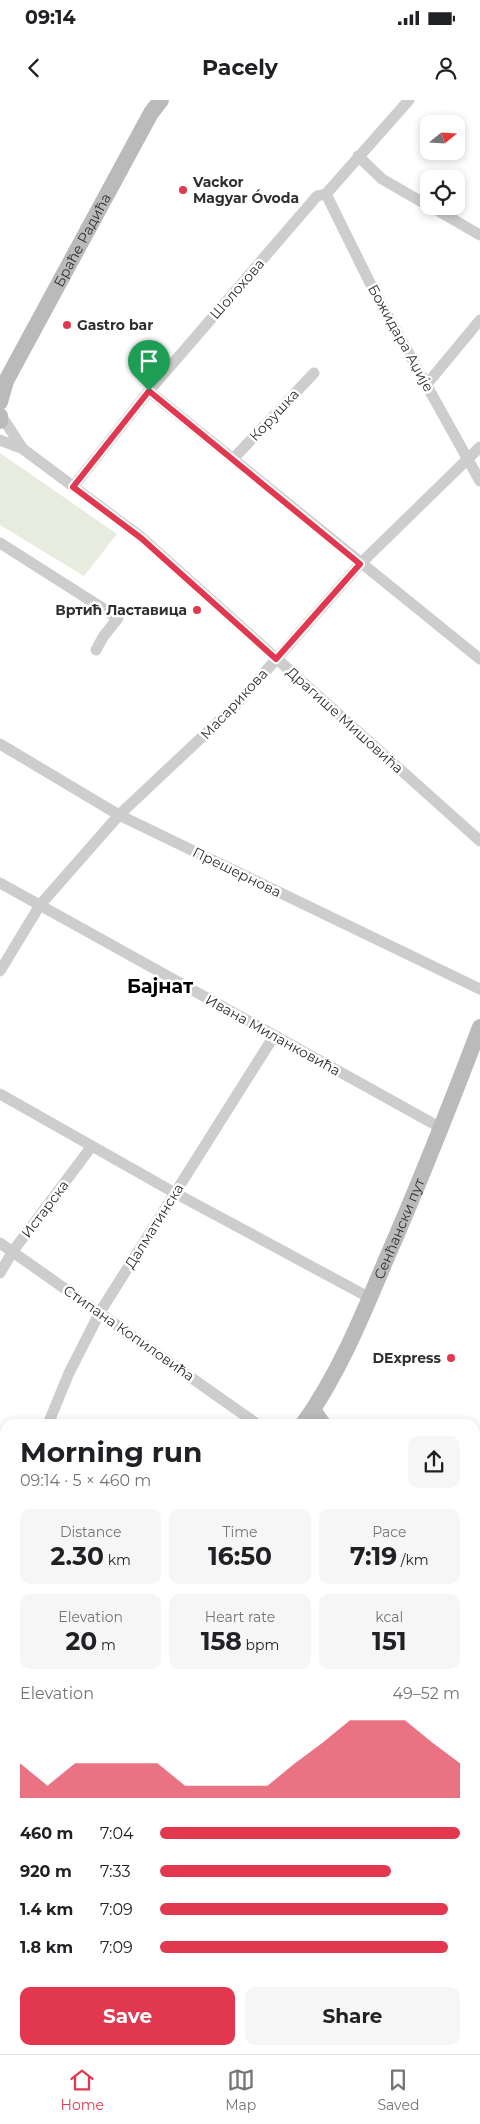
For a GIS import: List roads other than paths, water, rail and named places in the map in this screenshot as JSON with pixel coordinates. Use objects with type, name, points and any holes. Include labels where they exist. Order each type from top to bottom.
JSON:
[{"type":"main road","name":"Браће Радића","points":[[0,402],[3,383],[151,113],[161,100]]},
{"type":"main road","points":[[0,415],[0,421]]},
{"type":"main road","name":"Сенћански пут","points":[[307,1419],[313,1410],[370,1298],[441,1128],[480,1027]]},
{"type":"main road","points":[[313,1410],[320,1419]]},
{"type":"street","name":"Шолохова","points":[[73,487],[149,391],[317,196],[326,194],[409,100]]},
{"type":"street","points":[[358,156],[382,179],[420,201]]},
{"type":"street","name":"Божидара Аџије","points":[[326,194],[373,289],[480,481]]},
{"type":"street","points":[[445,215],[480,235]]},
{"type":"street","points":[[427,384],[480,320]]},
{"type":"street","name":"Корушка","points":[[234,458],[314,373]]},
{"type":"street","points":[[149,391],[234,458],[360,564],[480,659]]},
{"type":"street","name":"Драгише Мишовића","points":[[0,415],[23,449]]},
{"type":"street","name":"Драгише Мишовића","points":[[0,440],[23,449],[141,538],[480,841]]},
{"type":"street","name":"Масарикова","points":[[0,971],[40,906],[119,815],[223,719],[360,564],[480,447]]},
{"type":"street","points":[[0,543],[118,618],[103,637],[96,650]]},
{"type":"street","name":"Прешернова","points":[[0,744],[119,815],[480,989]]},
{"type":"street","name":"Ивана Миланковића","points":[[0,883],[441,1128]]},
{"type":"street","name":"Далматинска","points":[[50,1419],[69,1373],[100,1312],[274,1036]]},
{"type":"street","points":[[0,1094],[175,1193],[370,1298]]},
{"type":"street","name":"Истарска","points":[[0,1273],[13,1251],[92,1146]]},
{"type":"street","name":"Стипана Копиловића","points":[[0,1243],[250,1419]]},
{"type":"place","name":"Vackor Magyar Óvoda","points":[[183,190]]},
{"type":"place","name":"Gastro bar","points":[[67,325]]},
{"type":"place","name":"Вртић Ластавица","points":[[197,610]]},
{"type":"place","name":"DExpress","points":[[451,1358]]},
{"type":"district","name":"Бајнат","points":[[160,986]]}]
